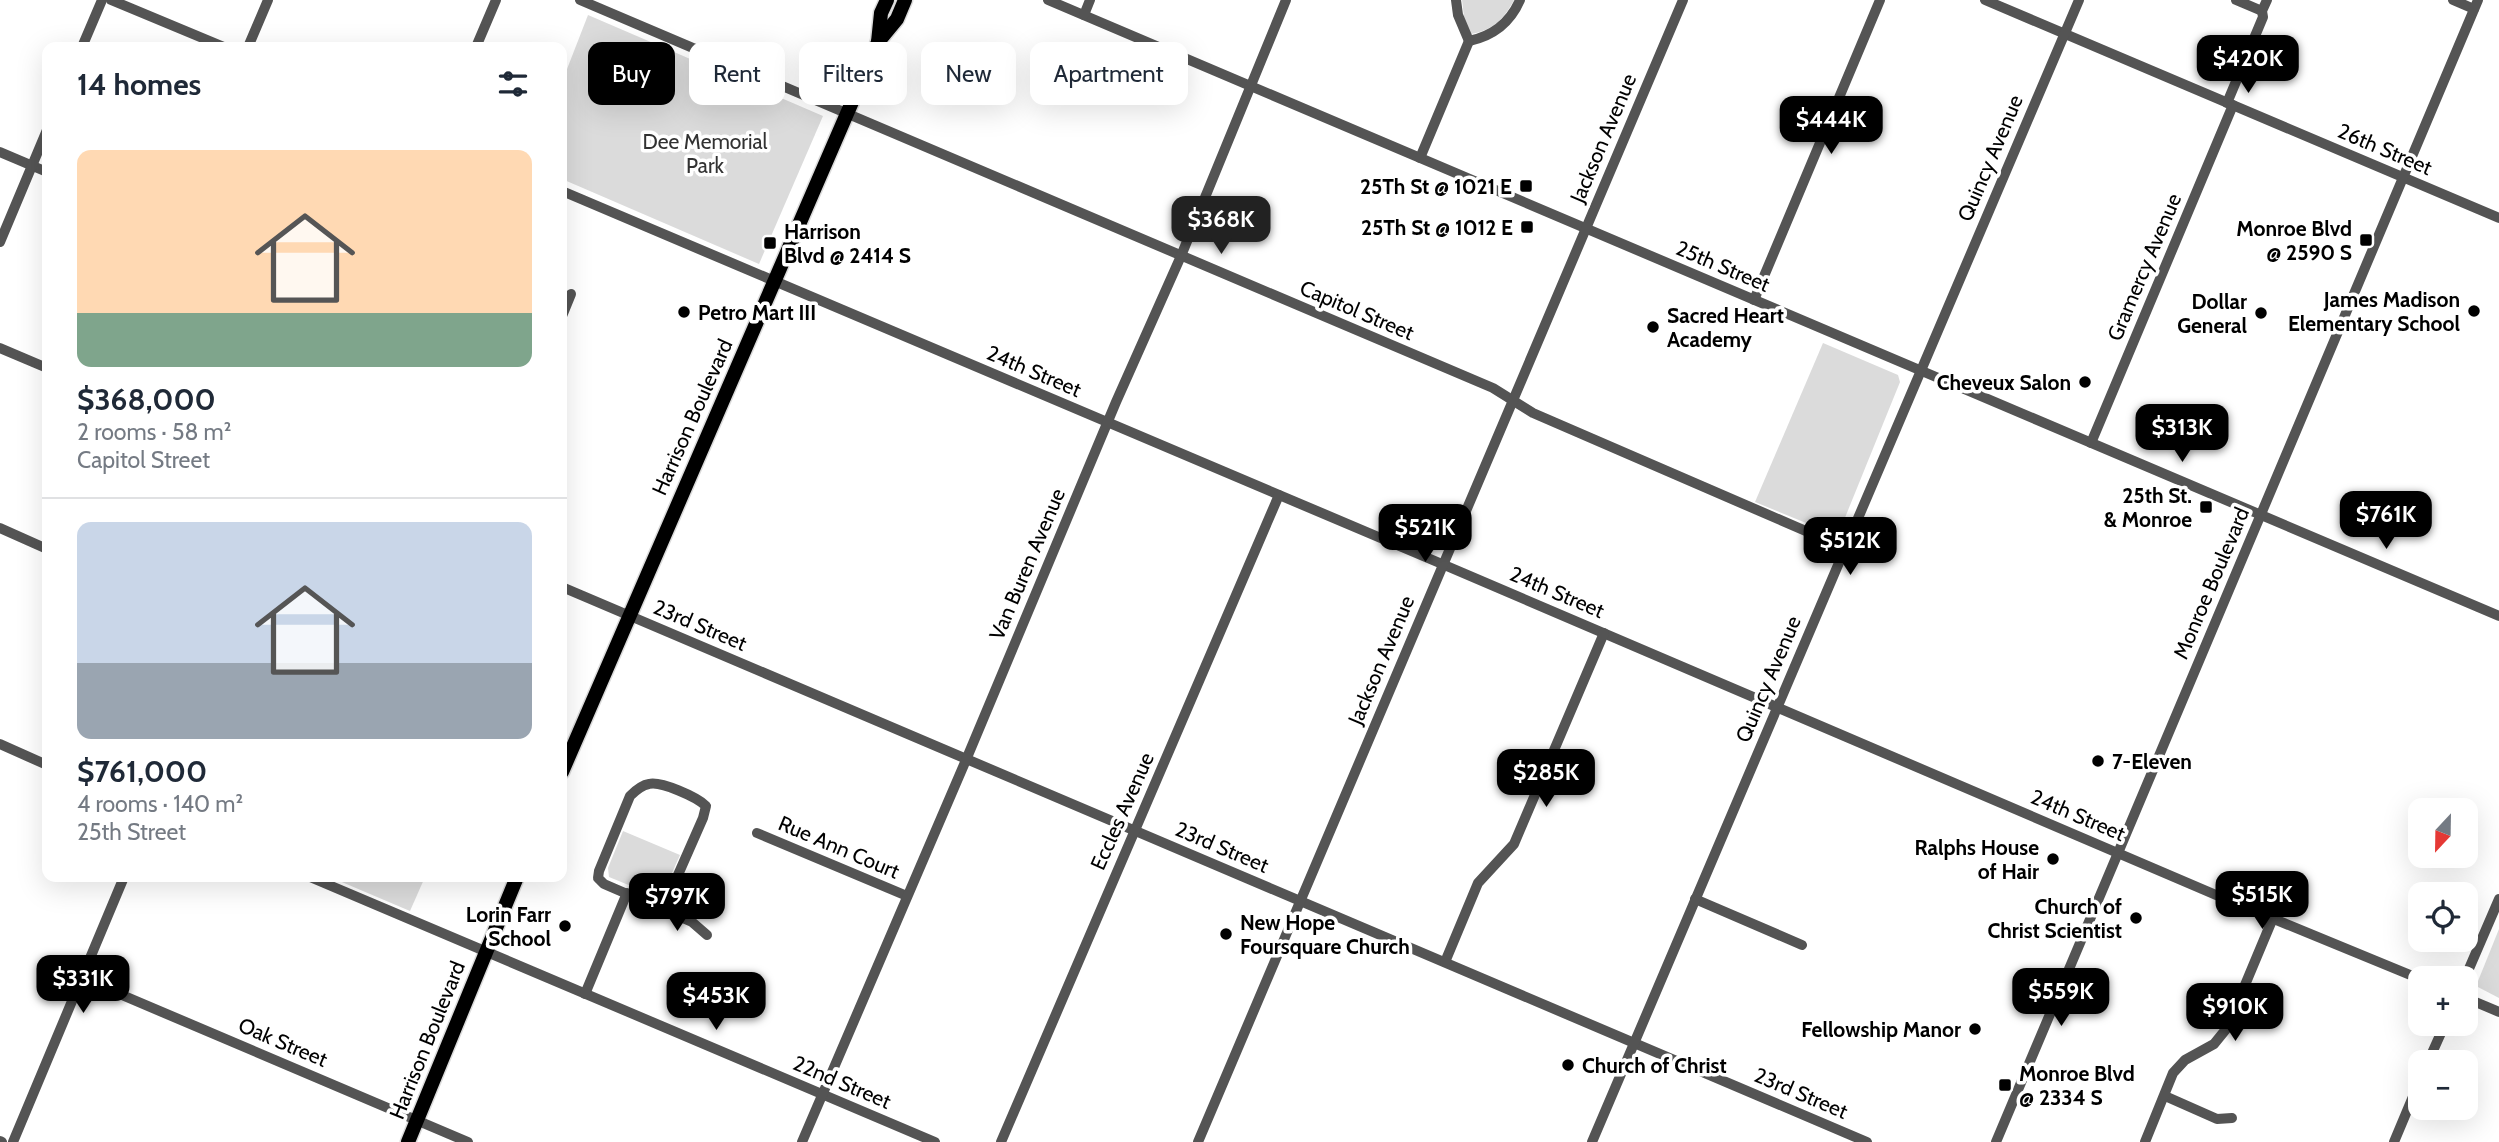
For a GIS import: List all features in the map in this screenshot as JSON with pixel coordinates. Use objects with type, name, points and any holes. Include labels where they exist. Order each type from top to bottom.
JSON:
[{"type":"main road","name":"Harrison Boulevard","points":[[878,42],[881,13],[887,0]]},
{"type":"main road","points":[[878,42],[896,0]]},
{"type":"main road","name":"Harrison Boulevard","points":[[878,42],[897,19],[905,0]]},
{"type":"main road","name":"Harrison Boulevard","points":[[567,760],[851,105]]},
{"type":"main road","name":"Harrison Boulevard","points":[[408,1142],[515,882]]},
{"type":"street","points":[[84,42],[102,0]]},
{"type":"street","points":[[111,0],[212,42]]},
{"type":"street","points":[[250,42],[268,0]]},
{"type":"street","points":[[478,42],[496,0]]},
{"type":"street","name":"Capitol Street","points":[[580,0],[1493,388],[1533,413],[1845,548]]},
{"type":"street","name":"25th Street","points":[[1048,0],[2499,616]]},
{"type":"street","points":[[1084,15],[1090,0]]},
{"type":"street","name":"Van Buren Avenue","points":[[802,1142],[1107,422],[1181,256],[1286,0]]},
{"type":"street","points":[[1420,158],[1469,41],[1458,15],[1456,0]]},
{"type":"street","points":[[1469,41],[1492,34],[1510,17],[1520,0]]},
{"type":"street","name":"Jackson Avenue","points":[[1198,1142],[1683,0]]},
{"type":"street","points":[[1754,300],[1880,0]]},
{"type":"street","name":"26th Street","points":[[1985,0],[2499,218]]},
{"type":"street","name":"Quincy Avenue","points":[[1592,1142],[2079,0]]},
{"type":"street","points":[[2236,0],[2265,6]]},
{"type":"street","points":[[2453,0],[2476,5]]},
{"type":"street","name":"Monroe Boulevard","points":[[1996,1142],[2476,5]]},
{"type":"street","name":"Gramercy Avenue","points":[[2091,443],[2230,104],[2263,18],[2265,6]]},
{"type":"street","points":[[0,242],[42,142]]},
{"type":"street","points":[[0,152],[42,170]]},
{"type":"street","name":"24th Street","points":[[567,193],[2117,853],[2408,974]]},
{"type":"street","points":[[567,304],[571,294]]},
{"type":"street","points":[[0,348],[42,366]]},
{"type":"street","name":"Eccles Avenue","points":[[1001,1142],[1279,495]]},
{"type":"street","points":[[0,528],[42,547]]},
{"type":"street","name":"23rd Street","points":[[567,589],[1867,1142]]},
{"type":"street","points":[[1444,962],[1478,883],[1514,844],[1604,633]]},
{"type":"street","points":[[0,744],[42,763]]},
{"type":"street","points":[[663,909],[704,818],[706,806],[699,799],[658,783],[650,783],[630,796],[597,874],[598,878],[604,884],[692,922],[707,935]]},
{"type":"street","name":"Rue Ann Court","points":[[757,833],[907,896]]},
{"type":"street","points":[[13,1142],[122,882]]},
{"type":"street","name":"22nd Street","points":[[322,882],[934,1142]]},
{"type":"street","points":[[585,994],[627,893]]},
{"type":"street","points":[[2470,966],[2499,899]]},
{"type":"street","points":[[1695,900],[1802,945]]},
{"type":"street","points":[[2145,1142],[2173,1073],[2185,1060],[2214,1044],[2227,1028],[2273,918]]},
{"type":"street","name":"Oak Street","points":[[82,978],[468,1142]]},
{"type":"street","points":[[2478,1003],[2499,1012]]},
{"type":"street","points":[[2165,1096],[2217,1119],[2232,1118]]},
{"type":"street","points":[[2393,1142],[2408,1108]]},
{"type":"green space","points":[[1462,0],[1514,0],[1497,23],[1486,30],[1471,34],[1465,25]]},
{"type":"green space","name":"Dee Memorial Park","points":[[588,15],[651,42],[588,42],[588,105],[675,105],[675,52],[689,58],[689,105],[785,105],[785,100],[823,116],[759,264],[567,181],[567,69]]},
{"type":"green space","points":[[1823,343],[1898,375],[1900,382],[1840,530],[1833,534],[1755,502]]},
{"type":"green space","points":[[623,831],[680,855],[663,893],[658,897],[609,877],[608,868]]},
{"type":"green space","points":[[342,882],[423,882],[410,911]]},
{"type":"green space","points":[[2499,929],[2499,998],[2478,987]]},
{"type":"place","name":"25Th St @ 1021 E","points":[[1526,186]]},
{"type":"place","name":"25Th St @ 1012 E","points":[[1527,227]]},
{"type":"place","name":"Monroe Blvd @ 2590 S","points":[[2366,240]]},
{"type":"place","name":"Harrison Blvd @ 2414 S","points":[[770,243]]},
{"type":"place","name":"James Madison Elementary School","points":[[2474,311]]},
{"type":"place","name":"Petro Mart III","points":[[684,312]]},
{"type":"place","name":"Dollar General","points":[[2261,313]]},
{"type":"place","name":"Sacred Heart Academy","points":[[1653,327]]},
{"type":"place","name":"Cheveux Salon","points":[[2085,382]]},
{"type":"place","name":"25th St. & Monroe","points":[[2206,507]]},
{"type":"place","name":"7-Eleven","points":[[2098,761]]},
{"type":"place","name":"Ralphs House of Hair","points":[[2053,859]]},
{"type":"place","name":"Church of Christ Scientist","points":[[2136,918]]},
{"type":"place","name":"Lorin Farr School","points":[[565,926]]},
{"type":"place","name":"New Hope Foursquare Church","points":[[1226,934]]},
{"type":"place","name":"Fellowship Manor","points":[[1975,1029]]},
{"type":"place","name":"Church of Christ","points":[[1568,1065]]},
{"type":"place","name":"Monroe Blvd @ 2334 S","points":[[2005,1085]]}]
